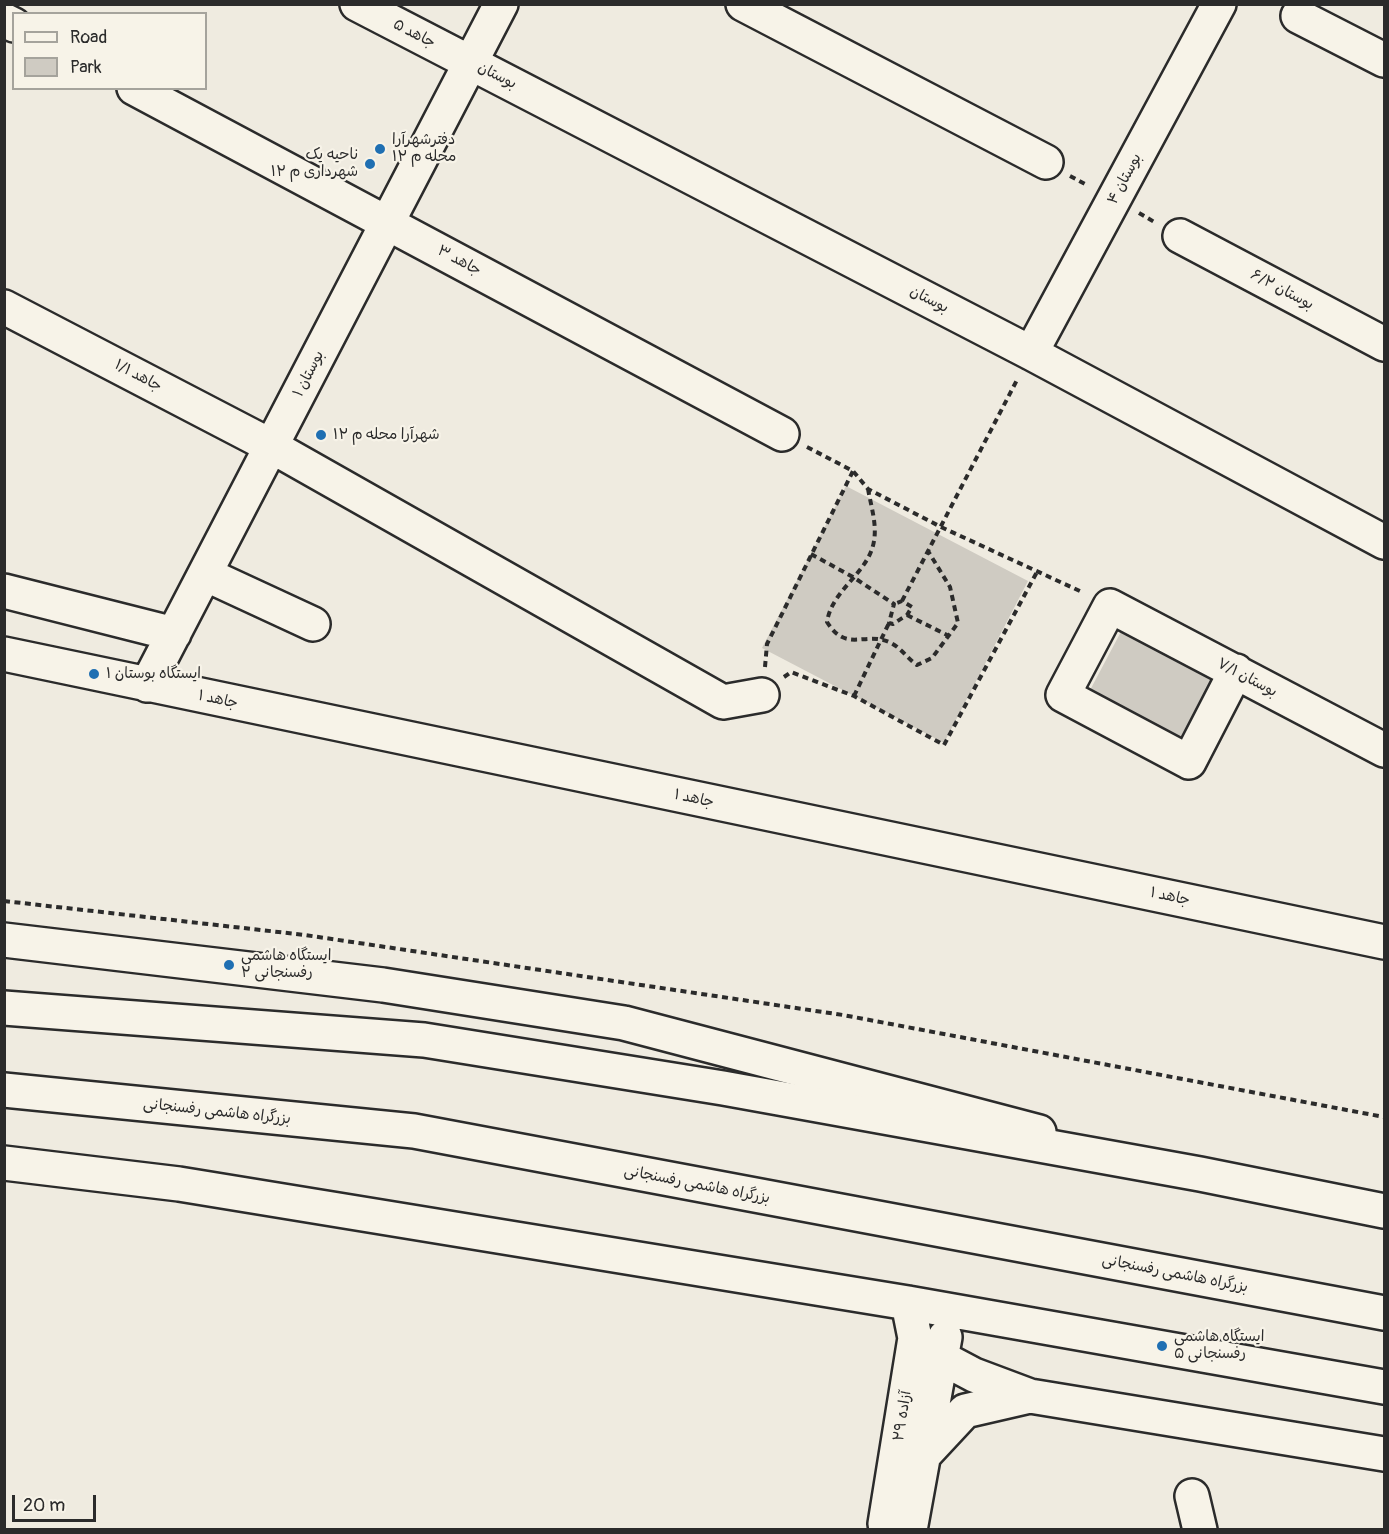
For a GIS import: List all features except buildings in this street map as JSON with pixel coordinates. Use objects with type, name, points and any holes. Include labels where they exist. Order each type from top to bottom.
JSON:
[{"type":"main road","name":"جاهد ۵","points":[[357,4],[471,63]]},
{"type":"main road","name":"بوستان ۱","points":[[147,685],[501,4]]},
{"type":"main road","points":[[743,4],[1046,162]]},
{"type":"main road","name":"بوستان ۴","points":[[1030,353],[1219,4]]},
{"type":"main road","points":[[1298,16],[1384,60]]},
{"type":"main road","name":"بوستان","points":[[471,63],[1030,353],[1384,542]]},
{"type":"main road","name":"جاهد ۳","points":[[138,90],[782,434]]},
{"type":"main road","name":"بوستان ۶/۲","points":[[1180,236],[1384,344]]},
{"type":"main road","name":"جاهد ۱/۱","points":[[4,307],[271,446],[723,702],[762,695]]},
{"type":"main road","points":[[205,574],[313,624]]},
{"type":"main road","points":[[4,591],[174,634]]},
{"type":"main road","points":[[1110,606],[1063,696],[1189,762],[1236,671]]},
{"type":"main road","name":"بوستان ۷/۱","points":[[1110,606],[1384,750]]},
{"type":"main road","name":"جاهد ۱","points":[[4,654],[1384,942]]},
{"type":"main road","points":[[4,940],[383,985],[624,1023],[1200,1174]]},
{"type":"main road","points":[[4,1008],[424,1040],[723,1088],[1200,1174],[1384,1210]]},
{"type":"main road","name":"بزرگراه هاشمی رفسنجانی","points":[[4,1090],[414,1131],[1384,1313]]},
{"type":"main road","points":[[4,1163],[179,1184],[908,1303],[1384,1387]]},
{"type":"main road","name":"آزاده ۲۹","points":[[888,1530],[885,1524],[915,1338],[908,1303]]},
{"type":"main road","points":[[910,1530],[943,1340],[965,1314]]},
{"type":"main road","points":[[940,1357],[974,1375],[1030,1396],[1384,1454]]},
{"type":"main road","points":[[924,1455],[965,1411],[1030,1396]]},
{"type":"main road","points":[[1192,1496],[1200,1530]]},
{"type":"path","points":[[894,604],[902,601],[1030,353]]},
{"type":"path","points":[[782,434],[853,471],[868,489],[941,527],[1038,570],[1110,606]]},
{"type":"path","points":[[762,695],[767,644],[853,471]]},
{"type":"path","points":[[868,489],[875,526],[873,549],[836,597],[828,612],[827,622],[833,632],[844,640],[881,640],[895,645],[917,664],[932,658],[958,622],[950,587],[928,551]]},
{"type":"path","points":[[811,554],[853,577],[894,604]]},
{"type":"path","points":[[762,695],[791,672],[854,696],[944,745],[1038,570]]},
{"type":"path","points":[[890,623],[893,624],[907,615],[912,607],[902,601]]},
{"type":"path","points":[[854,696],[890,623],[894,604]]},
{"type":"path","points":[[907,615],[950,636]]},
{"type":"path","points":[[4,901],[304,935],[843,1015],[1384,1117]]},
{"type":"green space","points":[[846,486],[1028,581],[944,743],[762,648]]},
{"type":"green space","points":[[1124,626],[1217,676],[1181,744],[1088,694]]},
{"type":"place","name":"دفترشهرآرا محله م ۱۲","points":[[380,149]]},
{"type":"place","name":"ناحیه یک شهرداری م ۱۲","points":[[370,164]]},
{"type":"place","name":"شهرآرا محله م ۱۲","points":[[321,435]]},
{"type":"place","name":"ایستگاه بوستان ۱","points":[[94,674]]},
{"type":"place","name":"ایستگاه هاشمی رفسنجانی ۲","points":[[229,965]]},
{"type":"place","name":"ایستگاه هاشمی رفسنجانی ۵","points":[[1162,1346]]}]
